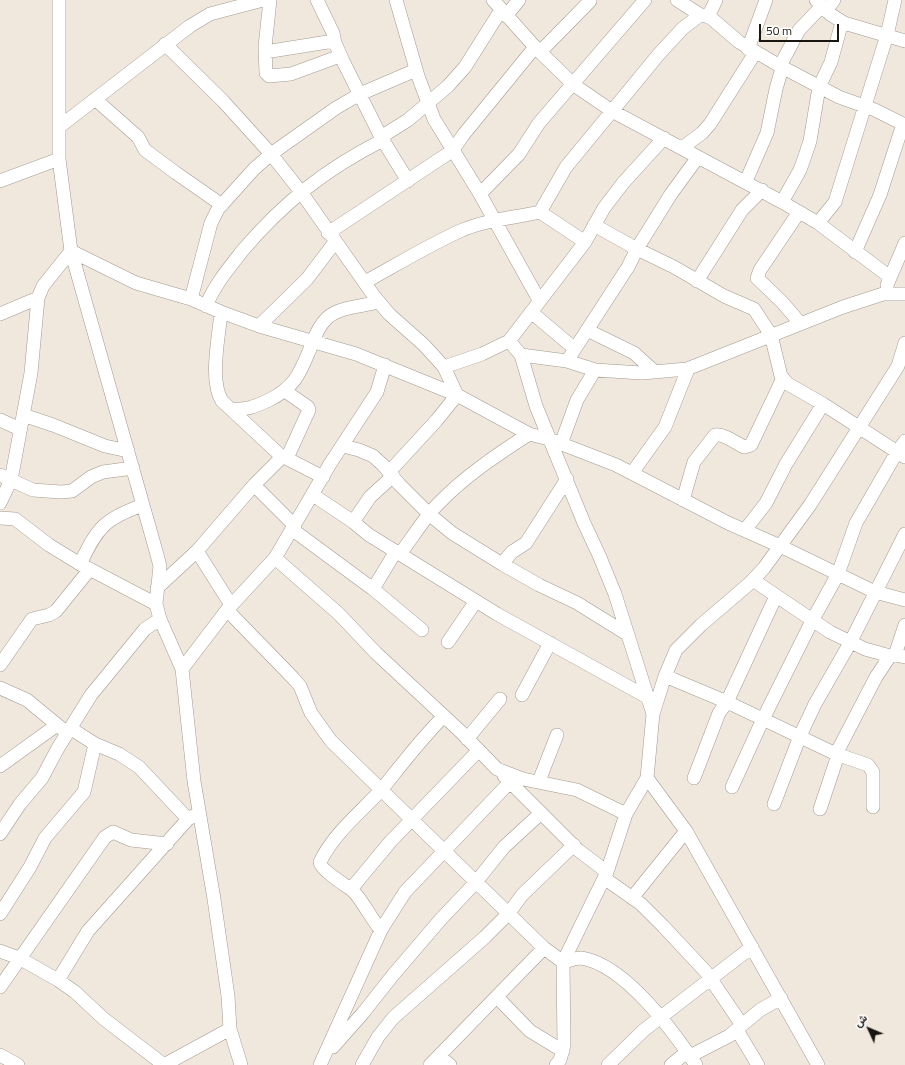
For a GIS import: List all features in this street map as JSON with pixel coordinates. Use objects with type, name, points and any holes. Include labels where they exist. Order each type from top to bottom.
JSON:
[{"type":"street","points":[[59,0],[58,159],[71,251],[160,566],[156,604],[160,619],[182,669],[194,816],[223,966],[230,1029],[241,1065]]},
{"type":"street","points":[[59,127],[165,44],[210,14],[263,0]]},
{"type":"street","points":[[270,0],[265,52],[266,74],[271,76],[291,74],[340,56]]},
{"type":"street","points":[[317,0],[333,33],[334,41],[340,56],[382,138],[408,180]]},
{"type":"street","points":[[396,0],[416,70],[434,119],[452,151],[480,194],[493,220],[539,300]]},
{"type":"street","points":[[493,0],[537,50],[574,85],[612,111],[746,181],[818,223],[890,277]]},
{"type":"street","points":[[206,306],[213,288],[266,224],[300,192],[397,128],[428,104],[465,67],[503,13],[519,0]]},
{"type":"street","points":[[480,194],[519,154],[539,123],[574,85],[645,0]]},
{"type":"street","points":[[677,0],[705,16],[752,51],[819,88],[904,124],[880,195],[855,252]]},
{"type":"street","points":[[540,212],[566,167],[659,54],[683,28],[705,16],[716,0]]},
{"type":"street","points":[[682,148],[702,133],[710,124],[752,51],[766,0]]},
{"type":"street","points":[[746,181],[767,133],[781,67],[799,30],[822,6],[834,0]]},
{"type":"street","points":[[818,223],[835,202],[887,35],[895,0]]},
{"type":"street","points":[[259,326],[307,279],[332,237],[408,180],[452,151],[464,134],[537,50],[590,1]]},
{"type":"street","points":[[822,6],[842,22],[905,41]]},
{"type":"street","points":[[782,202],[800,170],[810,141],[819,88],[831,62],[842,22]]},
{"type":"street","points":[[265,52],[334,41]]},
{"type":"street","points":[[165,44],[223,101],[271,154],[379,302],[389,314],[424,345],[444,367],[457,395]]},
{"type":"street","points":[[191,299],[211,223],[222,205],[254,169],[271,154],[313,123],[360,94],[416,70]]},
{"type":"street","points":[[95,99],[138,137],[145,150],[176,174],[222,205]]},
{"type":"street","points":[[444,367],[482,354],[509,341],[585,242],[604,208],[623,183],[664,138]]},
{"type":"street","points":[[567,361],[628,267],[636,249],[671,194],[698,157]]},
{"type":"street","points":[[0,181],[58,159]]},
{"type":"street","points":[[697,281],[742,210],[762,190]]},
{"type":"street","points":[[365,282],[460,231],[493,220],[514,218],[540,212],[585,242]]},
{"type":"street","points":[[799,212],[760,270],[757,278],[782,302],[800,323]]},
{"type":"street","points":[[594,225],[636,249],[754,309],[771,334],[783,378],[788,384],[823,404],[901,454]]},
{"type":"street","points":[[883,294],[905,243]]},
{"type":"street","points":[[0,503],[5,478],[20,429],[31,373],[38,298],[43,286],[71,251]]},
{"type":"street","points":[[71,251],[136,283],[191,299],[259,326],[313,341],[385,365],[457,395],[530,434],[555,441],[616,465],[744,530],[875,592],[905,600]]},
{"type":"street","points":[[521,355],[567,361],[595,370],[642,373],[688,368],[771,334],[883,294],[905,294]]},
{"type":"street","points":[[0,314],[38,298]]},
{"type":"street","points":[[231,409],[246,410],[285,391],[300,374],[313,341],[322,324],[335,313],[379,302]]},
{"type":"street","points":[[221,312],[215,382],[217,394],[222,401],[276,452],[323,477]]},
{"type":"street","points":[[531,312],[575,349]]},
{"type":"street","points":[[587,330],[634,353],[655,372]]},
{"type":"street","points":[[509,341],[521,355],[536,406],[555,441],[566,478],[599,555],[653,714]]},
{"type":"street","points":[[561,1060],[564,1045],[563,962],[605,875],[626,814],[647,778],[653,714],[665,676],[676,650],[701,625],[753,580],[780,546],[859,428],[898,366],[905,343]]},
{"type":"street","points":[[182,669],[229,607],[275,558],[376,392],[385,365]]},
{"type":"street","points":[[632,473],[665,427],[688,368]]},
{"type":"street","points":[[555,441],[595,370]]},
{"type":"street","points":[[683,500],[694,462],[714,435],[718,434],[744,447],[751,445],[763,416],[783,378]]},
{"type":"street","points":[[157,588],[196,551],[254,486],[285,457],[309,410],[308,406],[285,391]]},
{"type":"street","points":[[353,522],[370,497],[457,395]]},
{"type":"street","points":[[744,530],[766,503],[786,464],[823,404]]},
{"type":"street","points":[[23,415],[53,424],[105,446],[128,451]]},
{"type":"street","points":[[0,420],[20,429]]},
{"type":"street","points":[[373,589],[398,553],[429,514],[447,495],[468,476],[530,434]]},
{"type":"street","points":[[732,787],[763,719],[812,621],[838,574],[854,527],[901,454],[905,441]]},
{"type":"street","points":[[343,446],[359,450],[373,456],[429,514],[452,533],[502,564],[539,585],[577,603],[627,634]]},
{"type":"street","points":[[5,478],[32,490],[72,491],[91,477],[103,472],[133,468]]},
{"type":"street","points":[[502,564],[512,552],[526,543],[566,478]]},
{"type":"street","points":[[254,486],[294,528],[373,589],[422,630]]},
{"type":"street","points":[[313,494],[369,534],[476,601],[647,697]]},
{"type":"street","points":[[0,665],[32,619],[49,615],[56,611],[85,567],[94,536],[101,527],[121,513],[144,505]]},
{"type":"street","points":[[0,518],[15,519],[49,545],[85,567],[156,604]]},
{"type":"street","points":[[774,804],[800,736],[824,687],[850,642],[905,534]]},
{"type":"street","points":[[196,551],[229,607],[300,686],[311,713],[320,728],[331,741],[544,948],[563,962]]},
{"type":"street","points":[[275,558],[338,614],[376,653],[444,716],[574,846],[605,875],[641,904],[663,926],[710,978],[740,1028],[758,1065]]},
{"type":"street","points":[[753,580],[812,621],[865,650],[897,656]]},
{"type":"street","points":[[694,778],[719,713],[727,702],[776,596]]},
{"type":"street","points":[[448,642],[476,601]]},
{"type":"street","points":[[0,834],[20,804],[42,778],[65,728],[90,695],[145,629],[160,619]]},
{"type":"street","points":[[820,809],[837,755],[876,677],[897,656],[905,625]]},
{"type":"street","points":[[522,695],[550,643]]},
{"type":"street","points":[[665,676],[727,702],[837,755],[857,760],[870,768],[873,780],[873,808]]},
{"type":"street","points":[[0,688],[27,700],[65,728],[95,744],[119,754],[139,767],[194,816]]},
{"type":"street","points":[[467,739],[500,699]]},
{"type":"street","points":[[381,930],[350,889],[323,868],[320,862],[350,822],[381,790],[406,758],[444,716]]},
{"type":"street","points":[[0,766],[65,728]]},
{"type":"street","points":[[539,781],[557,735]]},
{"type":"street","points":[[0,914],[30,867],[45,838],[84,792],[95,744]]},
{"type":"street","points":[[350,889],[371,863],[478,751]]},
{"type":"street","points":[[498,770],[512,776],[577,790],[626,814]]},
{"type":"street","points":[[647,778],[686,831],[818,1065]]},
{"type":"street","points":[[322,1061],[381,930],[406,892],[510,782]]},
{"type":"street","points":[[322,1061],[363,1014],[393,974],[441,919],[476,882],[504,847],[542,813]]},
{"type":"street","points":[[58,980],[88,931],[194,816]]},
{"type":"street","points":[[632,898],[686,831]]},
{"type":"street","points":[[0,987],[19,958],[109,834],[113,832],[130,840],[167,844]]},
{"type":"street","points":[[362,1065],[378,1037],[393,1018],[485,938],[509,913],[522,895],[574,846]]},
{"type":"street","points":[[608,1065],[639,1034],[752,947]]},
{"type":"street","points":[[434,1061],[544,948]]},
{"type":"street","points":[[0,951],[19,958],[58,980],[75,992],[104,1019],[164,1065],[230,1029]]},
{"type":"street","points":[[563,962],[579,958],[589,960],[614,973],[630,984],[661,1018],[691,1058]]},
{"type":"street","points":[[497,997],[561,1060]]},
{"type":"street","points":[[671,1065],[691,1058],[740,1028],[760,1010],[781,998]]},
{"type":"street","points":[[434,1061],[450,1065]]}]
